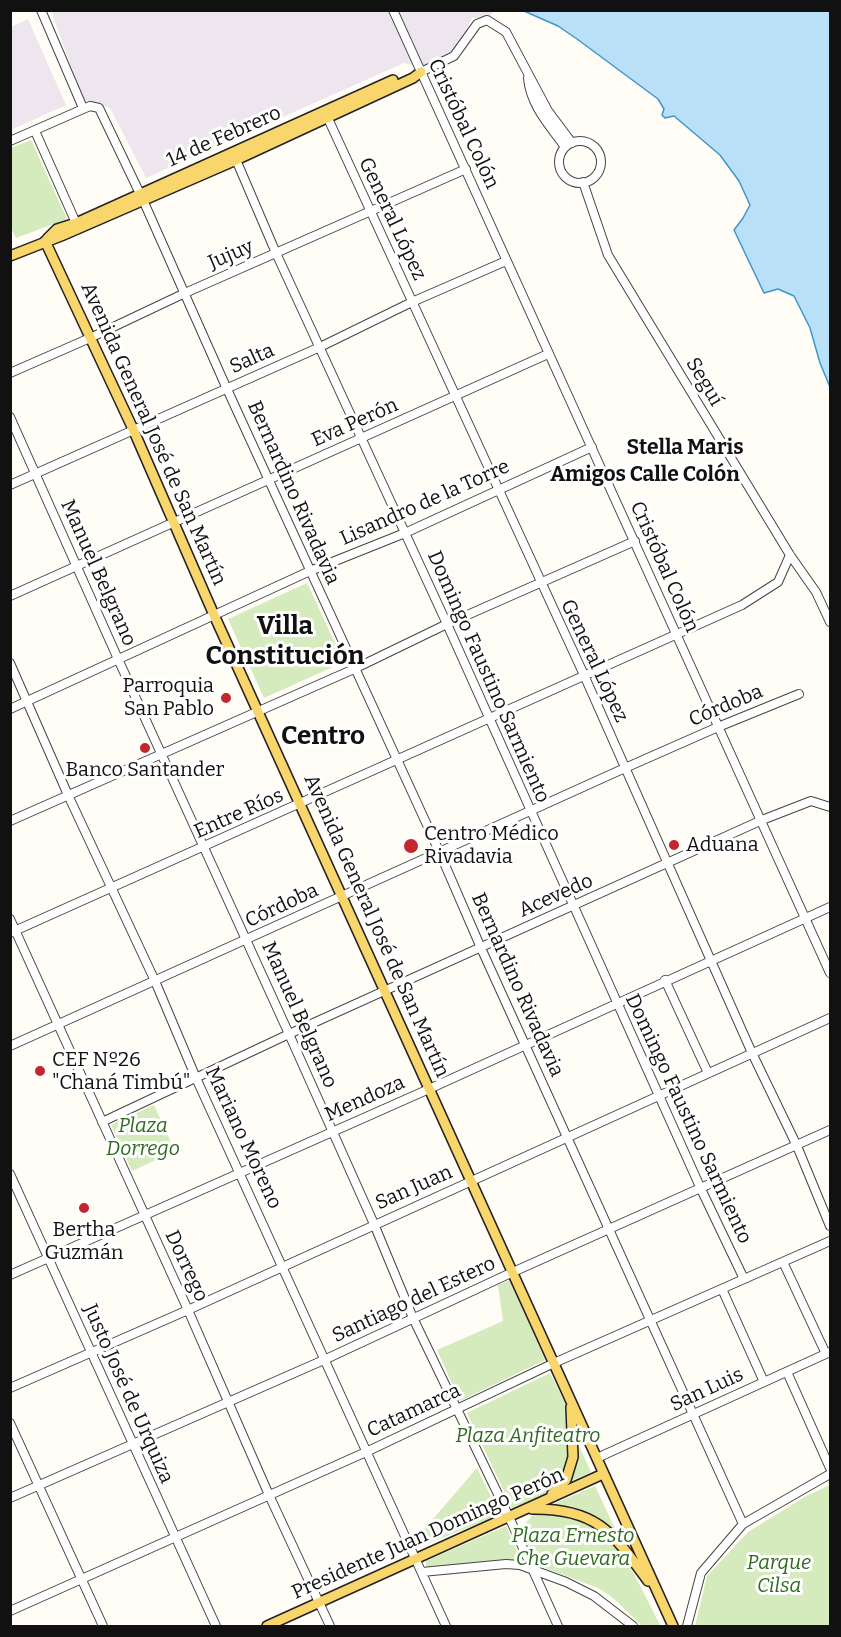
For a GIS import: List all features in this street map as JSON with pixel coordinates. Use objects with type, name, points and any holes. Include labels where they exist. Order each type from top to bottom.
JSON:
[{"type":"main road","name":"14 de Febrero","points":[[12,252],[61,236],[408,74],[421,72]]},
{"type":"main road","name":"14 de Febrero","points":[[45,241],[57,229],[142,197]]},
{"type":"main road","name":"Avenida General José de San Martín","points":[[45,241],[673,1626]]},
{"type":"main road","points":[[547,1499],[566,1480],[573,1457],[571,1399]]},
{"type":"main road","name":"Presidente Juan Domingo Perón","points":[[267,1626],[320,1604],[603,1474]]},
{"type":"main road","points":[[527,1509],[573,1512],[592,1519],[620,1542],[659,1598]]},
{"type":"street","name":"Bernardino Rivadavia","points":[[41,10],[87,107],[99,108],[142,197],[743,1524]]},
{"type":"street","name":"Cristóbal Colón","points":[[393,10],[831,973]]},
{"type":"street","name":"14 de Febrero","points":[[421,72],[454,56],[477,24],[487,20],[506,32],[569,145]]},
{"type":"street","points":[[10,141],[87,107]]},
{"type":"street","name":"General López","points":[[325,114],[584,675],[831,1226]]},
{"type":"street","points":[[35,131],[76,222]]},
{"type":"street","points":[[579,141],[592,145],[600,157],[599,171],[595,176],[583,182],[570,180],[561,171],[560,159],[569,145],[579,141]]},
{"type":"street","name":"Domingo Faustino Sarmiento","points":[[234,156],[701,1190],[744,1279]]},
{"type":"street","name":"Jujuy","points":[[10,373],[466,169]]},
{"type":"street","name":"Seguí","points":[[583,182],[608,255],[789,555],[816,592],[831,622]]},
{"type":"street","name":"Salta","points":[[10,485],[320,347],[412,302],[506,261]]},
{"type":"street","name":"Eva Perón","points":[[10,596],[548,354]]},
{"type":"street","name":"Manuel Belgrano","points":[[10,417],[247,940],[374,1224],[413,1318],[509,1517],[558,1626]]},
{"type":"street","name":"Lisandro de la Torre","points":[[10,709],[310,571],[405,533],[592,447]]},
{"type":"street","points":[[10,820],[354,669],[447,624],[635,541]]},
{"type":"street","name":"Entre Ríos","points":[[13,932],[301,805],[488,718],[742,605],[778,582],[789,555]]},
{"type":"street","name":"Mariano Moreno","points":[[10,663],[446,1626]]},
{"type":"street","name":"Córdoba","points":[[10,1046],[439,851],[718,727],[798,694]]},
{"type":"street","name":"Acevedo","points":[[102,1122],[289,1034],[762,820],[811,801],[831,807]]},
{"type":"street","name":"Mendoza","points":[[10,1275],[429,1089],[831,906]]},
{"type":"street","name":"Dorrego","points":[[10,919],[13,932],[58,1024],[330,1626]]},
{"type":"street","points":[[665,980],[708,1073]]},
{"type":"street","name":"San Juan","points":[[10,1388],[188,1310],[831,1018]]},
{"type":"street","name":"Santiago del Estero","points":[[10,1498],[326,1359],[513,1272],[831,1130]]},
{"type":"street","name":"Justo José de Urquiza","points":[[10,1174],[50,1257],[216,1626]]},
{"type":"street","name":"Catamarca","points":[[10,1611],[366,1452],[554,1363],[831,1241]]},
{"type":"street","points":[[783,1262],[828,1353]]},
{"type":"street","points":[[722,1289],[764,1382]]},
{"type":"street","name":"San Luis","points":[[597,1458],[828,1353]]},
{"type":"street","points":[[787,1372],[831,1468]]},
{"type":"street","points":[[10,1423],[103,1626]]},
{"type":"street","points":[[687,1626],[701,1573],[743,1524],[831,1474]]},
{"type":"street","points":[[422,1572],[506,1564],[531,1569],[594,1596],[633,1626]]},
{"type":"shaded area","points":[[51,11],[494,11],[489,17],[472,18],[463,38],[449,55],[430,65],[421,67],[404,63],[146,178],[110,108],[83,100]]},
{"type":"shaded area","points":[[28,19],[66,105],[11,130],[11,27]]},
{"type":"green space","points":[[31,140],[67,219],[16,238],[11,228],[11,148]]},
{"type":"green space","points":[[307,583],[344,662],[264,698],[228,619]]},
{"type":"green space","name":"Plaza Dorrego","points":[[154,1105],[175,1151],[132,1171],[111,1125]]},
{"type":"green space","points":[[510,1280],[545,1360],[460,1401],[437,1350],[503,1321],[498,1285]]},
{"type":"green space","name":"Plaza Anfiteatro","points":[[550,1373],[571,1415],[573,1435],[566,1480],[541,1496],[512,1508],[467,1413]]},
{"type":"green space","points":[[577,1442],[591,1472],[563,1485],[576,1457]]},
{"type":"green space","points":[[477,1468],[500,1515],[419,1547],[413,1542]]},
{"type":"green space","name":"Parque Cilsa","points":[[830,1485],[830,1626],[695,1626],[707,1576],[748,1532],[806,1496]]},
{"type":"green space","points":[[595,1486],[619,1537],[594,1518],[549,1506]]},
{"type":"green space","name":"Plaza Ernesto Che Guevara","points":[[533,1515],[568,1516],[588,1524],[604,1535],[630,1567],[661,1626],[642,1626],[613,1598],[598,1588],[537,1565],[521,1528]]},
{"type":"green space","points":[[506,1526],[521,1560],[426,1569],[426,1561]]},
{"type":"water","points":[[524,11],[830,11],[830,387],[810,328],[794,296],[778,289],[764,293],[734,230],[750,205],[739,181],[720,155],[674,116],[665,118],[662,115],[664,109],[658,99],[577,39],[558,26]]},
{"type":"place","name":"Parroquia San Pablo","points":[[226,698]]},
{"type":"place","name":"Banco Santander","points":[[145,748]]},
{"type":"place","name":"Aduana","points":[[674,845]]},
{"type":"place","name":"Centro Médico Rivadavia","points":[[411,846]]},
{"type":"place","name":"CEF Nº26 \"Chaná Timbú\"","points":[[40,1071]]},
{"type":"place","name":"Bertha Guzmán","points":[[84,1208]]},
{"type":"district","name":"Stella Maris","points":[[685,448]]},
{"type":"district","name":"Amigos Calle Colón","points":[[645,475]]},
{"type":"district","name":"Villa Constitución","points":[[285,642]]},
{"type":"district","name":"Centro","points":[[323,737]]}]
